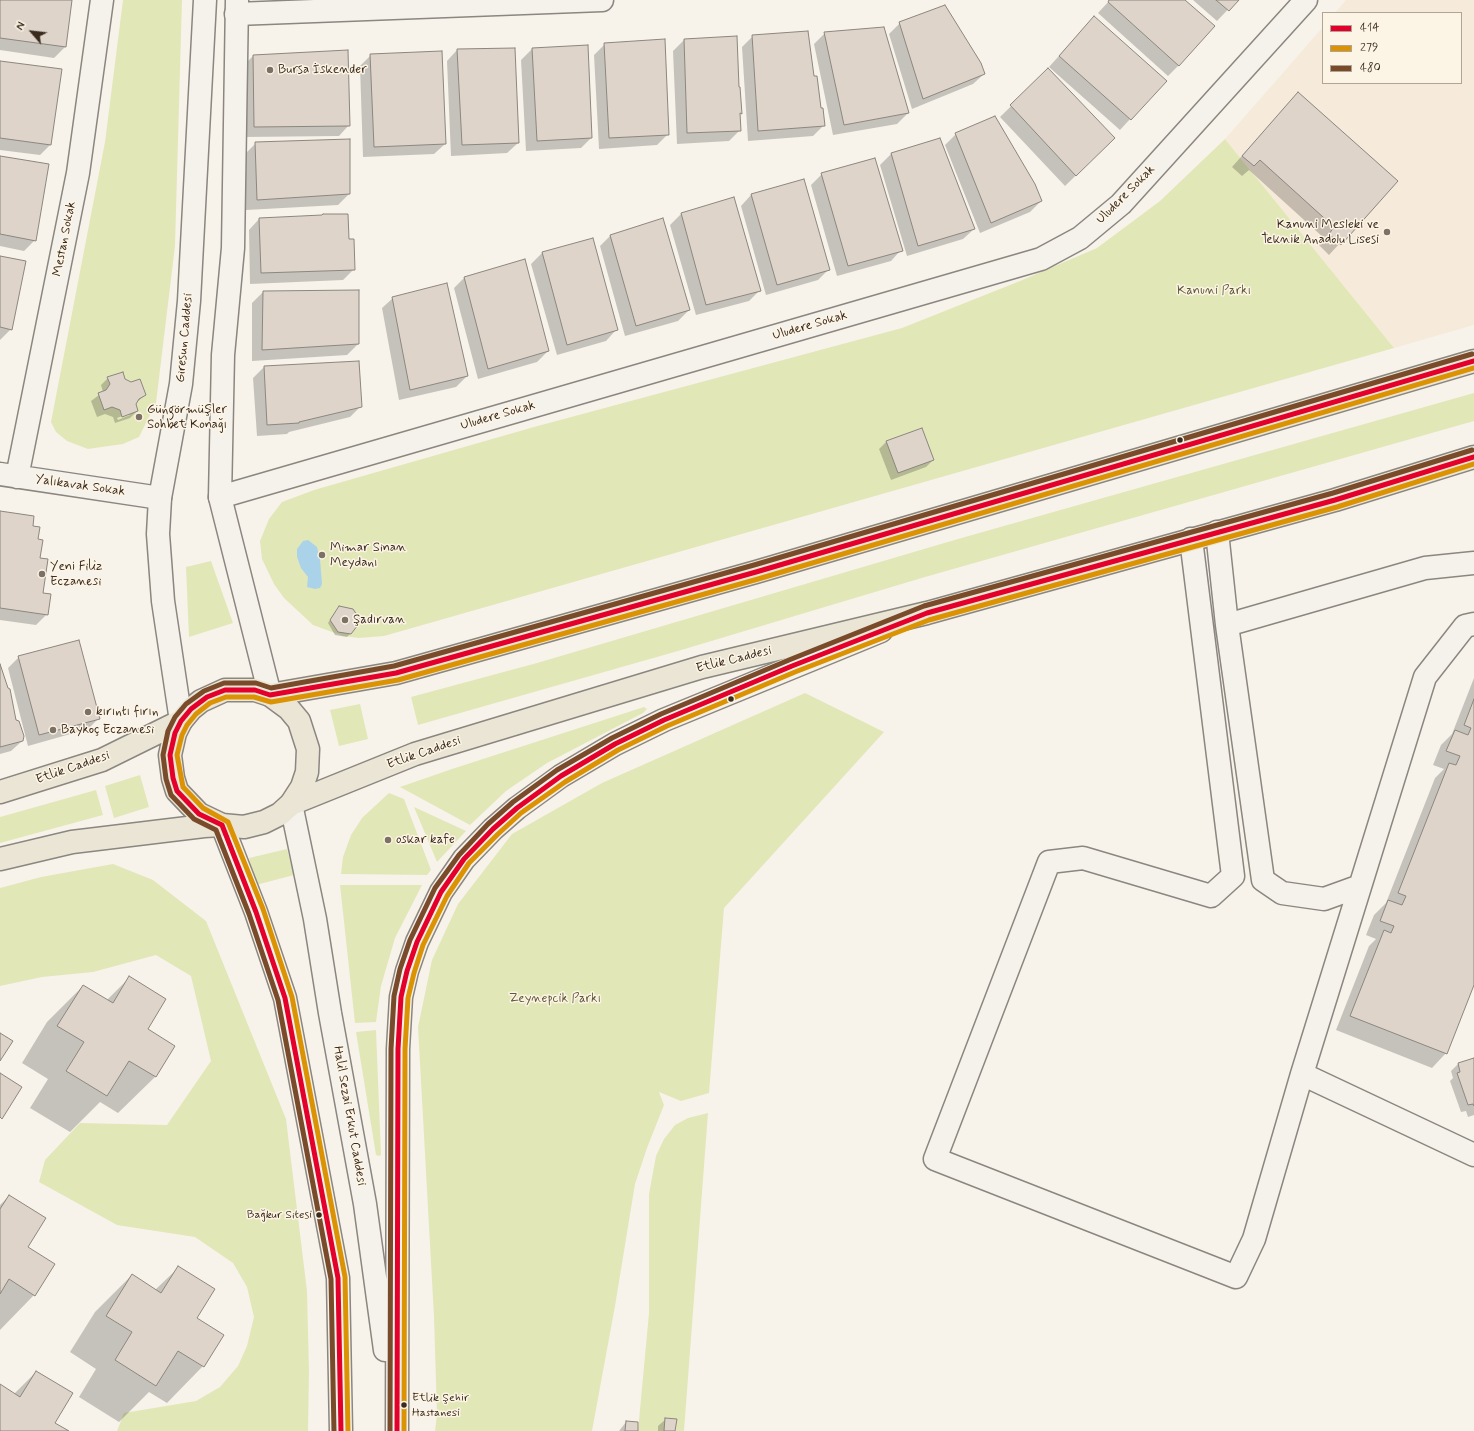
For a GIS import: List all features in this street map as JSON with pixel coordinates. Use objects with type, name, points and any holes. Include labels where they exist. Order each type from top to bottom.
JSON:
[{"type":"main road","name":"Etlik Caddesi","points":[[0,792],[102,760],[181,721],[191,709],[201,701],[225,690],[255,690],[270,695],[396,673],[756,572],[1474,361]]},
{"type":"main road","name":"Etlik Caddesi","points":[[0,859],[72,842],[222,825],[244,827],[264,822],[280,814],[291,804],[415,754],[702,667],[927,613],[1335,500],[1474,457]]},
{"type":"main road","points":[[270,695],[288,709],[299,721],[308,749],[306,777],[302,787],[291,804]]},
{"type":"main road","points":[[181,721],[175,733],[170,755],[173,778],[177,791],[199,814],[222,825]]},
{"type":"street","name":"Mestan Sokak","points":[[8,476],[78,173],[102,0]]},
{"type":"street","name":"Giresun Caddesi","points":[[181,721],[162,587],[158,534],[160,498],[181,384],[189,301],[205,0]]},
{"type":"street","points":[[270,695],[220,497],[223,355],[232,248],[236,7],[602,0]]},
{"type":"street","name":"Uludere Sokak","points":[[220,497],[1041,259],[1080,238],[1120,204],[1306,0]]},
{"type":"street","name":"Yalıkavak Sokak","points":[[8,476],[160,498]]},
{"type":"street","points":[[1217,532],[1227,625],[1263,880],[1282,893],[1324,899],[1360,886]]},
{"type":"street","points":[[1191,539],[1233,876],[1211,896],[1083,858],[1049,862],[935,1159],[1236,1277],[1254,1239],[1302,1074],[1425,677],[1465,626],[1474,624]]},
{"type":"street","points":[[1227,625],[1425,568],[1474,563]]},
{"type":"street","points":[[396,1431],[398,1049],[401,997],[407,971],[417,942],[435,904],[454,872],[464,859],[488,834],[517,808],[560,776],[615,744],[664,720],[778,672],[927,613]]},
{"type":"street","name":"Halil Sezai Erkut Caddesi","points":[[291,804],[315,919],[330,1013],[365,1204],[396,1431]]},
{"type":"street","points":[[222,825],[256,912],[285,998],[338,1278],[341,1431]]},
{"type":"street","points":[[1302,1074],[1474,1155]]},
{"type":"shaded area","name":"Kanuni Mesleki ve Teknik Anadolu Lisesi","points":[[1346,0],[1474,0],[1474,325],[1394,348],[1225,139],[1322,28],[1322,84],[1462,84],[1462,12],[1336,12]]},
{"type":"green space","points":[[123,0],[182,0],[175,246],[156,403],[139,437],[123,444],[88,449],[67,441],[56,432],[51,422],[105,142]]},
{"type":"green space","name":"Kanuni Parkı","points":[[1225,139],[1394,348],[384,636],[359,638],[343,636],[313,625],[284,598],[274,584],[262,559],[260,541],[269,519],[282,502],[314,490],[534,427],[902,328],[1020,281],[1097,248],[1160,201]]},
{"type":"green space","points":[[1474,393],[1474,421],[925,577],[678,651],[418,725],[411,697],[537,663],[958,539]]},
{"type":"green space","points":[[211,561],[233,623],[189,637],[186,567]]},
{"type":"green space","name":"Zeynepcik Parkı","points":[[805,693],[884,732],[724,908],[709,1093],[681,1101],[659,1092],[664,1105],[635,1184],[615,1306],[592,1431],[435,1431],[437,1415],[434,1317],[418,1027],[432,960],[458,904],[512,834],[602,783]]},
{"type":"green space","points":[[360,704],[368,739],[339,746],[330,710]]},
{"type":"green space","points":[[644,707],[647,709],[643,713],[547,763],[506,791],[470,825],[400,787],[452,769]]},
{"type":"green space","points":[[140,775],[149,807],[114,818],[105,786]]},
{"type":"green space","points":[[96,790],[103,815],[0,843],[0,817]]},
{"type":"green space","points":[[389,793],[404,799],[431,870],[427,875],[341,874],[343,857],[351,835],[362,818]]},
{"type":"green space","points":[[414,807],[466,831],[437,862]]},
{"type":"green space","points":[[287,849],[294,875],[256,885],[249,858]]},
{"type":"green space","points":[[113,864],[153,880],[206,921],[286,1119],[307,1291],[309,1371],[308,1431],[117,1431],[124,1413],[196,1401],[220,1387],[238,1366],[247,1346],[254,1317],[247,1287],[233,1263],[195,1237],[117,1225],[39,1182],[45,1160],[80,1123],[167,1125],[211,1061],[191,976],[156,955],[93,972],[42,977],[0,986],[0,888],[41,877]]},
{"type":"green space","points":[[340,885],[422,885],[395,938],[381,986],[376,1022],[355,1023]]},
{"type":"green space","points":[[376,1030],[381,1155],[379,1156],[376,1155],[356,1032]]},
{"type":"green space","points":[[708,1113],[684,1431],[638,1431],[649,1313],[649,1194],[656,1156],[664,1139],[675,1125],[688,1118]]},
{"type":"water","points":[[308,540],[317,547],[320,559],[322,584],[320,588],[315,589],[307,587],[308,577],[301,568],[297,557],[297,549],[303,541]]},
{"type":"building","points":[[0,0],[72,0],[66,47],[0,38]]},
{"type":"building","points":[[1109,0],[1185,0],[1215,26],[1179,66],[1108,2]]},
{"type":"building","points":[[1216,0],[1239,0],[1229,11]]},
{"type":"building","points":[[945,5],[981,63],[985,74],[923,99],[899,22]]},
{"type":"building","points":[[1094,16],[1167,81],[1131,120],[1059,56]]},
{"type":"building","points":[[884,27],[909,113],[844,125],[824,32]]},
{"type":"building","points":[[808,31],[814,76],[817,76],[825,126],[758,131],[752,35]]},
{"type":"building","points":[[737,36],[739,87],[742,114],[740,113],[741,131],[687,133],[684,39]]},
{"type":"building","points":[[665,39],[669,135],[609,138],[604,43]]},
{"type":"building","points":[[588,45],[592,138],[537,141],[532,48]]},
{"type":"building","points":[[515,48],[519,143],[462,145],[457,49]]},
{"type":"building","points":[[348,50],[350,126],[254,127],[253,55]]},
{"type":"building","points":[[442,51],[446,144],[374,147],[370,54]]},
{"type":"building","points":[[0,61],[62,69],[51,145],[0,138]]},
{"type":"building","points":[[1048,68],[1115,138],[1076,176],[1010,105]]},
{"type":"building","points":[[1298,92],[1398,181],[1341,245],[1329,234],[1334,227],[1260,160],[1254,166],[1242,156]]},
{"type":"building","points":[[995,116],[1035,184],[1042,201],[991,223],[955,133]]},
{"type":"building","points":[[940,138],[975,229],[918,246],[891,153]]},
{"type":"building","points":[[350,139],[350,194],[257,200],[255,142]]},
{"type":"building","points":[[0,156],[49,164],[36,241],[0,234]]},
{"type":"building","points":[[875,158],[903,251],[848,266],[821,173]]},
{"type":"building","points":[[804,179],[830,270],[777,285],[751,194]]},
{"type":"building","points":[[734,197],[761,291],[706,305],[681,213]]},
{"type":"building","points":[[348,214],[349,239],[354,239],[355,270],[261,273],[259,218]]},
{"type":"building","points":[[663,218],[690,310],[636,326],[610,235]]},
{"type":"building","points":[[593,238],[618,330],[567,345],[542,252]]},
{"type":"building","points":[[0,256],[26,261],[12,330],[0,327]]},
{"type":"building","points":[[525,259],[549,351],[488,369],[464,277]]},
{"type":"building","points":[[447,283],[468,376],[410,390],[392,297]]},
{"type":"building","points":[[359,290],[359,344],[262,350],[263,291]]},
{"type":"building","points":[[359,361],[362,407],[299,423],[267,425],[264,366]]},
{"type":"building","points":[[123,372],[125,379],[131,382],[140,379],[146,395],[139,399],[136,404],[138,411],[122,417],[120,410],[112,407],[104,410],[98,393],[106,390],[110,384],[107,377]]},
{"type":"building","points":[[922,428],[934,460],[898,473],[886,441]]},
{"type":"building","points":[[0,511],[34,516],[33,526],[40,527],[38,539],[43,540],[40,558],[48,559],[43,593],[51,594],[48,615],[0,608]]},
{"type":"building","name":"Şadırvan","points":[[339,606],[353,609],[361,621],[351,634],[338,632],[330,620]]},
{"type":"building","points":[[79,640],[100,719],[39,735],[18,656]]},
{"type":"building","points":[[0,664],[8,688],[10,689],[16,720],[19,721],[24,736],[23,741],[0,747]]},
{"type":"building","points":[[1474,699],[1474,985],[1447,1054],[1350,1016],[1384,930],[1391,933],[1394,926],[1380,921],[1388,900],[1402,905],[1406,896],[1398,893],[1449,763],[1456,765],[1460,756],[1446,751],[1455,730],[1468,735],[1471,728],[1464,725]]},
{"type":"building","points":[[129,976],[166,999],[148,1029],[175,1046],[156,1077],[129,1061],[107,1096],[66,1071],[84,1042],[57,1026],[83,985],[113,1003]]},
{"type":"building","points":[[0,1033],[13,1041],[0,1061]]},
{"type":"building","points":[[1474,1058],[1474,1106],[1473,1104],[1468,1105],[1457,1073],[1460,1072],[1458,1063]]},
{"type":"building","points":[[0,1073],[22,1087],[2,1119],[0,1117]]},
{"type":"building","points":[[9,1195],[46,1218],[28,1247],[55,1264],[35,1296],[9,1279],[0,1294],[0,1209]]},
{"type":"building","points":[[178,1266],[215,1289],[197,1318],[224,1335],[204,1367],[178,1351],[156,1386],[115,1360],[132,1332],[106,1316],[132,1274],[161,1293]]},
{"type":"building","points":[[36,1371],[73,1393],[55,1423],[69,1431],[0,1431],[0,1384],[20,1397]]},
{"type":"building","points":[[665,1418],[677,1419],[675,1431],[664,1431]]},
{"type":"building","points":[[626,1421],[638,1422],[638,1431],[625,1431]]},
{"type":"transit line","name":"480","points":[[334,1431],[331,1279],[278,1000],[249,914],[216,830],[194,819],[171,795],[166,779],[163,755],[168,731],[175,717],[186,704],[204,691],[224,683],[256,683],[271,688],[394,666],[754,565],[1472,354]]},
{"type":"transit line","name":"414","points":[[341,1431],[338,1278],[285,998],[256,912],[222,825],[199,814],[177,791],[173,778],[170,755],[175,733],[181,721],[191,709],[207,697],[225,690],[255,690],[270,695],[396,673],[756,572],[1474,361]]},
{"type":"transit line","name":"279","points":[[348,1431],[345,1277],[292,997],[263,909],[228,822],[203,808],[183,787],[177,755],[182,735],[187,725],[196,714],[210,703],[226,697],[254,697],[271,702],[398,680],[758,579],[1474,368]]},
{"type":"transit line","name":"480","points":[[390,1431],[391,1049],[394,996],[400,969],[410,940],[435,888],[459,855],[488,824],[513,802],[557,770],[612,738],[661,714],[789,660],[924,606],[1333,493],[1472,450]]},
{"type":"transit line","name":"414","points":[[397,1431],[398,1049],[401,997],[407,971],[417,942],[441,892],[464,859],[493,829],[517,808],[561,776],[615,744],[664,720],[792,666],[927,613],[1335,500],[1474,457]]},
{"type":"transit line","name":"279","points":[[404,1431],[405,1049],[408,998],[423,945],[447,896],[469,863],[521,813],[565,782],[618,750],[667,726],[795,672],[929,620],[1337,507],[1474,464]]},
{"type":"place","name":"Bursa İskender","points":[[270,70]]},
{"type":"place","name":"Kanuni Mesleki ve Teknik Anadolu Lisesi","points":[[1387,232]]},
{"type":"place","name":"Güngörmüşler Sohbet Konağı","points":[[139,417]]},
{"type":"place","name":"Mimar Sinan Meydanı","points":[[322,555]]},
{"type":"place","name":"Yeni Filiz Eczanesi","points":[[42,574]]},
{"type":"place","name":"Şadırvan","points":[[345,620]]},
{"type":"place","name":"kırıntı fırın","points":[[88,712]]},
{"type":"place","name":"Baykoç Eczanesi","points":[[53,730]]},
{"type":"place","name":"oskar kafe","points":[[388,840]]},
{"type":"place","name":"Bağkur Sitesi","points":[[319,1215]]},
{"type":"place","name":"Etlik Şehir Hastanesi","points":[[404,1405]]}]
